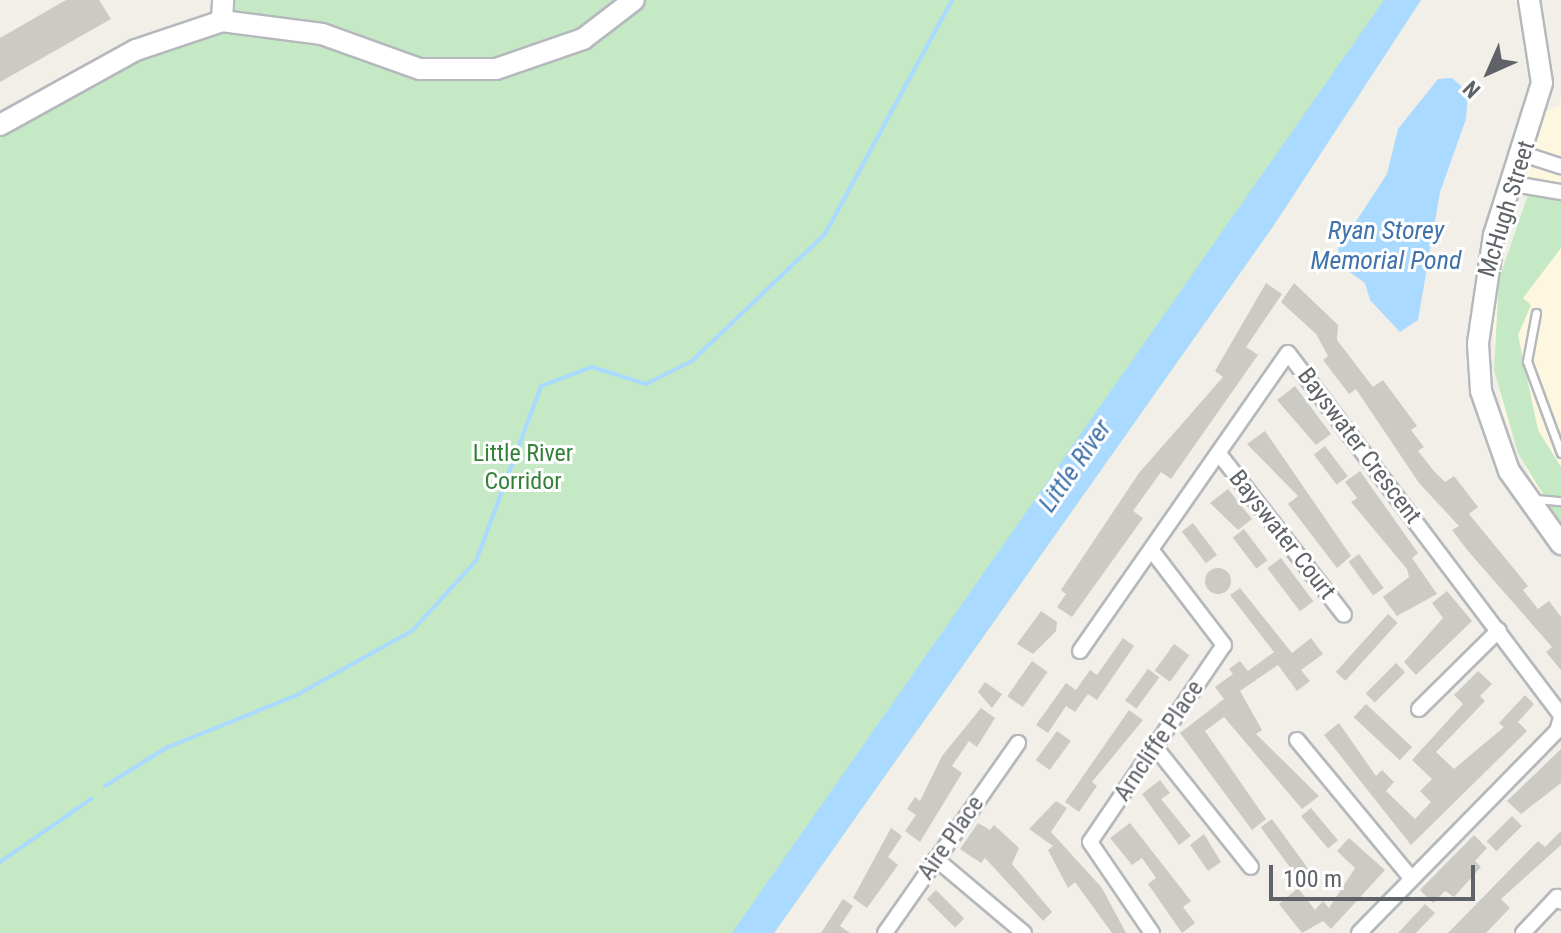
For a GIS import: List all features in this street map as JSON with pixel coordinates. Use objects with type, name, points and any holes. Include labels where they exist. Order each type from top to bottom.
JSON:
[{"type":"street","points":[[222,21],[223,0]]},
{"type":"street","points":[[0,125],[136,50],[222,21],[322,34],[420,69],[496,69],[583,39],[634,0]]},
{"type":"street","name":"McHugh Street","points":[[1529,0],[1542,83],[1514,184],[1494,235],[1478,344],[1481,391],[1509,471],[1561,544]]},
{"type":"street","points":[[1523,154],[1561,166]]},
{"type":"street","points":[[1514,184],[1561,192]]},
{"type":"street","name":"Bayswater Crescent","points":[[1080,651],[1153,552],[1288,353],[1561,716],[1557,731],[1359,933]]},
{"type":"street","name":"Bayswater Court","points":[[1220,455],[1344,615]]},
{"type":"street","name":"Arncliffe Place","points":[[1152,933],[1090,842],[1224,645],[1153,552]]},
{"type":"street","points":[[1419,709],[1499,630]]},
{"type":"street","points":[[1297,740],[1411,878]]},
{"type":"street","name":"Aire Place","points":[[885,933],[1018,743]]},
{"type":"street","points":[[1156,748],[1251,867]]},
{"type":"street","points":[[936,859],[1024,933]]},
{"type":"street","points":[[1523,933],[1557,897],[1561,902]]},
{"type":"lane","points":[[1536,313],[1527,361],[1561,453]]},
{"type":"lane","points":[[1529,498],[1561,501]]},
{"type":"shaded area","points":[[1561,93],[1561,524],[1533,484],[1502,411],[1492,321],[1530,187],[1514,184],[1535,117],[1560,105]]},
{"type":"green space","name":"Little River Corridor","points":[[223,0],[1421,0],[1274,225],[774,933],[0,933],[0,125],[136,50],[222,21]]},
{"type":"green space","points":[[1531,186],[1561,192],[1561,248],[1523,298],[1531,305],[1518,335],[1538,430],[1561,467],[1561,524],[1518,453],[1494,370],[1499,279]]},
{"type":"water","name":"Little River","points":[[1384,0],[1421,0],[1274,225],[774,933],[732,933]]},
{"type":"water","name":"Ryan Storey Memorial Pond","points":[[1452,78],[1468,92],[1466,119],[1440,192],[1418,320],[1400,332],[1370,300],[1365,283],[1340,265],[1338,249],[1387,174],[1398,129],[1438,79]]},
{"type":"building","points":[[66,0],[99,0],[111,19],[0,82],[0,38]]},
{"type":"building","points":[[1266,283],[1282,294],[1246,347],[1258,355],[1171,479],[1161,472],[1133,511],[1143,518],[1072,617],[1057,607],[1066,594],[1061,590],[1139,473],[1223,377],[1215,371]]},
{"type":"building","points":[[1294,283],[1338,325],[1337,340],[1373,387],[1383,380],[1417,426],[1411,430],[1424,447],[1418,451],[1445,482],[1454,476],[1478,507],[1469,514],[1528,586],[1523,590],[1538,609],[1549,601],[1561,617],[1561,670],[1546,652],[1552,647],[1452,530],[1459,526],[1419,483],[1356,389],[1349,394],[1323,360],[1328,356],[1316,334],[1281,302]]},
{"type":"building","points":[[1295,386],[1331,434],[1316,445],[1277,400]]},
{"type":"building","points":[[1265,431],[1351,556],[1337,568],[1288,504],[1298,496],[1247,444]]},
{"type":"building","points":[[1325,446],[1348,476],[1337,485],[1314,454]]},
{"type":"building","points":[[1360,471],[1418,553],[1412,558],[1437,594],[1397,616],[1383,597],[1409,577],[1407,569],[1351,502],[1357,498],[1345,482]]},
{"type":"building","points":[[1228,489],[1252,519],[1238,530],[1210,503]]},
{"type":"building","points":[[1193,523],[1217,555],[1206,563],[1182,531]]},
{"type":"building","points":[[1244,529],[1267,560],[1256,569],[1233,537]]},
{"type":"building","points":[[1359,554],[1384,588],[1373,596],[1348,562]]},
{"type":"building","points":[[1281,558],[1313,601],[1300,611],[1267,568]]},
{"type":"building","points":[[1218,568],[1227,572],[1231,581],[1227,590],[1218,594],[1209,590],[1205,581],[1209,572]]},
{"type":"building","points":[[1240,588],[1292,653],[1311,638],[1323,654],[1301,670],[1310,681],[1297,691],[1278,665],[1240,691],[1262,730],[1256,734],[1319,796],[1302,809],[1224,717],[1205,731],[1266,819],[1252,830],[1180,733],[1224,699],[1215,687],[1233,674],[1229,669],[1240,661],[1248,671],[1274,652],[1230,595]]},
{"type":"building","points":[[1447,591],[1472,621],[1416,675],[1404,662],[1443,618],[1432,603]]},
{"type":"building","points":[[1041,611],[1057,622],[1056,631],[1033,654],[1017,644]]},
{"type":"building","points":[[1388,614],[1398,623],[1345,681],[1336,672]]},
{"type":"building","points":[[1123,638],[1134,646],[1097,700],[1088,694],[1075,712],[1066,706],[1048,733],[1036,725],[1066,683],[1076,690],[1090,670],[1097,675]]},
{"type":"building","points":[[1174,644],[1189,655],[1170,682],[1155,671]]},
{"type":"building","points":[[1032,661],[1048,672],[1023,707],[1007,696]]},
{"type":"building","points":[[1396,663],[1405,672],[1375,703],[1366,693]]},
{"type":"building","points":[[1148,669],[1159,677],[1136,709],[1125,701]]},
{"type":"building","points":[[1478,671],[1492,684],[1480,696],[1485,701],[1436,752],[1454,769],[1504,727],[1499,723],[1525,695],[1534,704],[1518,722],[1527,731],[1411,845],[1324,735],[1339,723],[1376,776],[1382,770],[1394,782],[1386,791],[1415,819],[1431,802],[1420,791],[1432,779],[1412,760],[1463,704],[1454,695]]},
{"type":"building","points":[[985,682],[1002,694],[992,708],[978,692]]},
{"type":"building","points":[[1366,704],[1412,747],[1400,760],[1354,717]]},
{"type":"building","points":[[981,708],[995,718],[977,747],[969,741],[952,766],[962,773],[920,842],[905,831],[916,815],[907,809],[915,797],[920,801],[942,756]]},
{"type":"building","points":[[1129,710],[1143,720],[1092,782],[1097,786],[1079,812],[1065,802]]},
{"type":"building","points":[[1057,731],[1071,741],[1050,770],[1036,760]]},
{"type":"building","points":[[1561,749],[1561,783],[1521,814],[1507,801]]},
{"type":"building","points":[[1160,780],[1170,793],[1161,799],[1191,836],[1179,845],[1142,794]]},
{"type":"building","points":[[1056,801],[1067,808],[1051,832],[1102,888],[1126,933],[1112,933],[1075,882],[1068,888],[1048,850],[1053,846],[1029,829]]},
{"type":"building","points":[[1311,808],[1338,840],[1328,849],[1301,816]]},
{"type":"building","points":[[1512,816],[1522,826],[1496,851],[1487,841]]},
{"type":"building","points":[[1272,819],[1311,872],[1299,881],[1261,827]]},
{"type":"building","points":[[978,823],[990,830],[994,825],[1019,848],[1012,864],[1052,912],[1043,921],[985,858],[981,863],[960,849]]},
{"type":"building","points":[[1130,823],[1191,901],[1183,907],[1195,923],[1182,933],[1148,884],[1156,878],[1142,858],[1132,865],[1110,838]]},
{"type":"building","points":[[891,828],[902,836],[888,857],[898,865],[867,908],[853,898]]},
{"type":"building","points":[[1561,831],[1561,845],[1501,899],[1510,908],[1486,933],[1448,933],[1538,841],[1545,847]]},
{"type":"building","points":[[1204,834],[1221,862],[1208,871],[1190,845]]},
{"type":"building","points":[[1474,835],[1487,848],[1475,861],[1481,867],[1454,897],[1445,891],[1433,903],[1420,890]]},
{"type":"building","points":[[1349,838],[1385,870],[1331,929],[1323,921],[1302,933],[1279,904],[1298,888],[1315,910],[1323,901],[1329,908],[1355,868],[1337,851]]},
{"type":"building","points":[[936,890],[964,918],[955,927],[927,899]]},
{"type":"building","points":[[843,899],[853,906],[840,926],[850,933],[821,933]]},
{"type":"building","points":[[1425,904],[1435,913],[1416,933],[1398,933]]},
{"type":"waterway","points":[[105,786],[166,748],[295,696],[412,631],[476,561],[541,386],[592,367],[646,384],[692,361],[825,234],[952,0]]},
{"type":"waterway","points":[[0,862],[91,799]]}]
